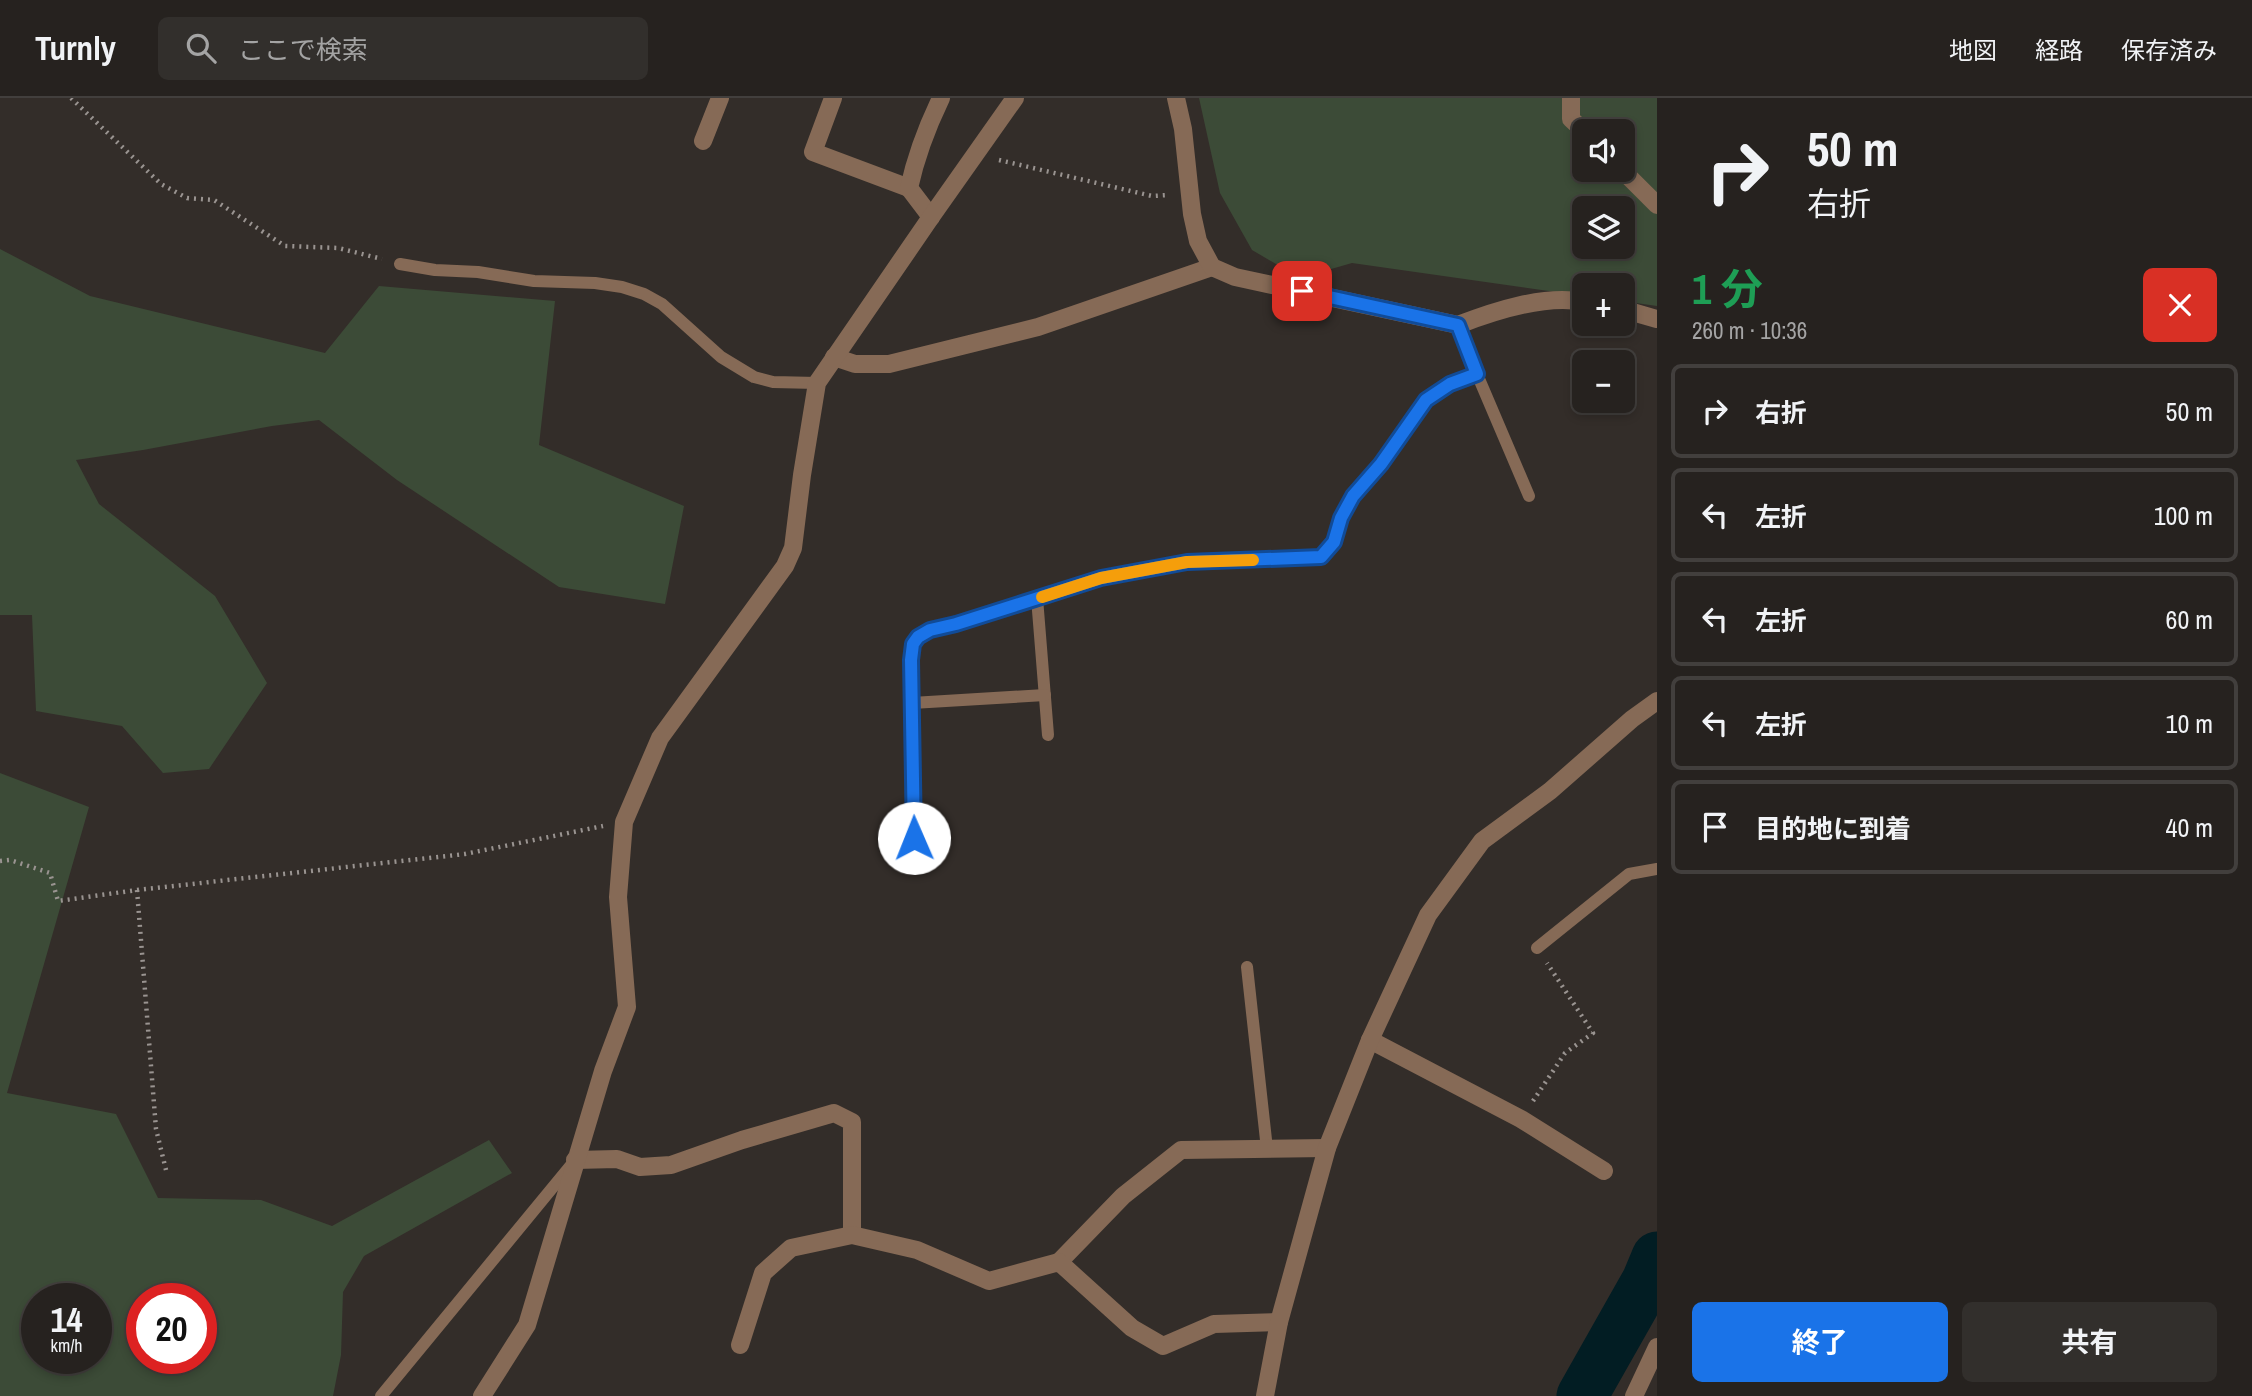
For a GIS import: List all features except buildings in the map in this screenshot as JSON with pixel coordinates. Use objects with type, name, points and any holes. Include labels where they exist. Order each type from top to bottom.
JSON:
[{"type":"street","points":[[703,141],[720,98]]},
{"type":"street","points":[[833,98],[813,152],[909,188],[931,217]]},
{"type":"street","points":[[909,188],[914,162],[941,98]]},
{"type":"street","points":[[482,1396],[527,1325],[603,1070],[627,1007],[618,897],[624,822],[660,738],[785,566],[793,548],[817,383],[1015,98]]},
{"type":"street","points":[[1177,98],[1198,241],[1212,267],[1235,277],[1458,325],[1489,313],[1534,303],[1572,302]]},
{"type":"street","points":[[1571,98],[1572,120]]},
{"type":"street","points":[[1634,182],[1657,205]]},
{"type":"street","points":[[834,357],[855,364],[889,364],[1038,327],[1212,267]]},
{"type":"street","points":[[1635,313],[1657,319]]},
{"type":"street","points":[[1265,1396],[1279,1322],[1327,1148],[1370,1040],[1428,915],[1482,841],[1550,791],[1632,719],[1657,701]]},
{"type":"street","points":[[1370,1040],[1521,1119],[1604,1171]]},
{"type":"street","points":[[575,1160],[617,1159],[640,1167],[671,1165],[742,1140],[834,1113],[852,1122],[852,1235]]},
{"type":"street","points":[[740,1345],[763,1273],[791,1248],[852,1235],[918,1250],[989,1282],[1059,1262],[1123,1196],[1181,1150],[1327,1148]]},
{"type":"street","points":[[1059,1262],[1132,1328],[1163,1346],[1214,1324],[1279,1322]]},
{"type":"street","points":[[1634,1396],[1657,1347]]},
{"type":"lane","points":[[400,264],[534,281],[595,283],[622,287],[662,304],[721,356],[754,377],[773,382],[817,383]]},
{"type":"lane","points":[[1458,325],[1529,496]]},
{"type":"lane","points":[[914,865],[912,652],[918,637],[930,630],[1101,578],[1187,562],[1321,557],[1334,542],[1341,518],[1353,496],[1381,464],[1426,400],[1450,384],[1477,374]]},
{"type":"lane","points":[[1037,598],[1048,735]]},
{"type":"lane","points":[[912,703],[1045,695]]},
{"type":"lane","points":[[1537,948],[1629,874],[1657,869]]},
{"type":"lane","points":[[1247,967],[1267,1149]]},
{"type":"lane","points":[[381,1396],[575,1160]]},
{"type":"path","points":[[71,98],[161,184],[187,198],[214,200],[285,246],[338,248],[400,264]]},
{"type":"path","points":[[975,154],[1152,196],[1190,194]]},
{"type":"path","points":[[0,861],[10,860],[50,873],[58,901],[465,854],[624,822]]},
{"type":"path","points":[[137,890],[156,1129],[166,1170]]},
{"type":"path","points":[[1521,1119],[1565,1053],[1593,1033],[1537,948]]},
{"type":"green space","points":[[1199,98],[1657,98],[1657,306],[1635,303],[1635,273],[1572,273],[1572,294],[1352,263],[1300,278],[1252,250],[1220,193]]},
{"type":"green space","points":[[0,249],[90,296],[325,353],[379,286],[555,301],[539,445],[684,506],[665,604],[559,587],[397,480],[319,420],[272,426],[76,460],[99,504],[215,596],[267,683],[209,769],[163,773],[122,726],[36,711],[32,615],[0,615]]},
{"type":"green space","points":[[0,773],[89,807],[7,1093],[116,1114],[158,1198],[261,1200],[332,1226],[489,1140],[512,1173],[364,1256],[343,1292],[341,1355],[333,1396],[0,1396]]},
{"type":"waterway","points":[[1582,1396],[1647,1281],[1657,1257]]},
{"type":"slow traffic","points":[[1042,597],[1101,578],[1187,562],[1253,560]]},
{"type":"route","points":[[914,838],[911,660],[913,644],[918,637],[930,630],[1101,578],[1187,562],[1321,557],[1334,542],[1341,518],[1353,496],[1381,464],[1426,400],[1450,384],[1477,374],[1458,325],[1302,291]]}]
